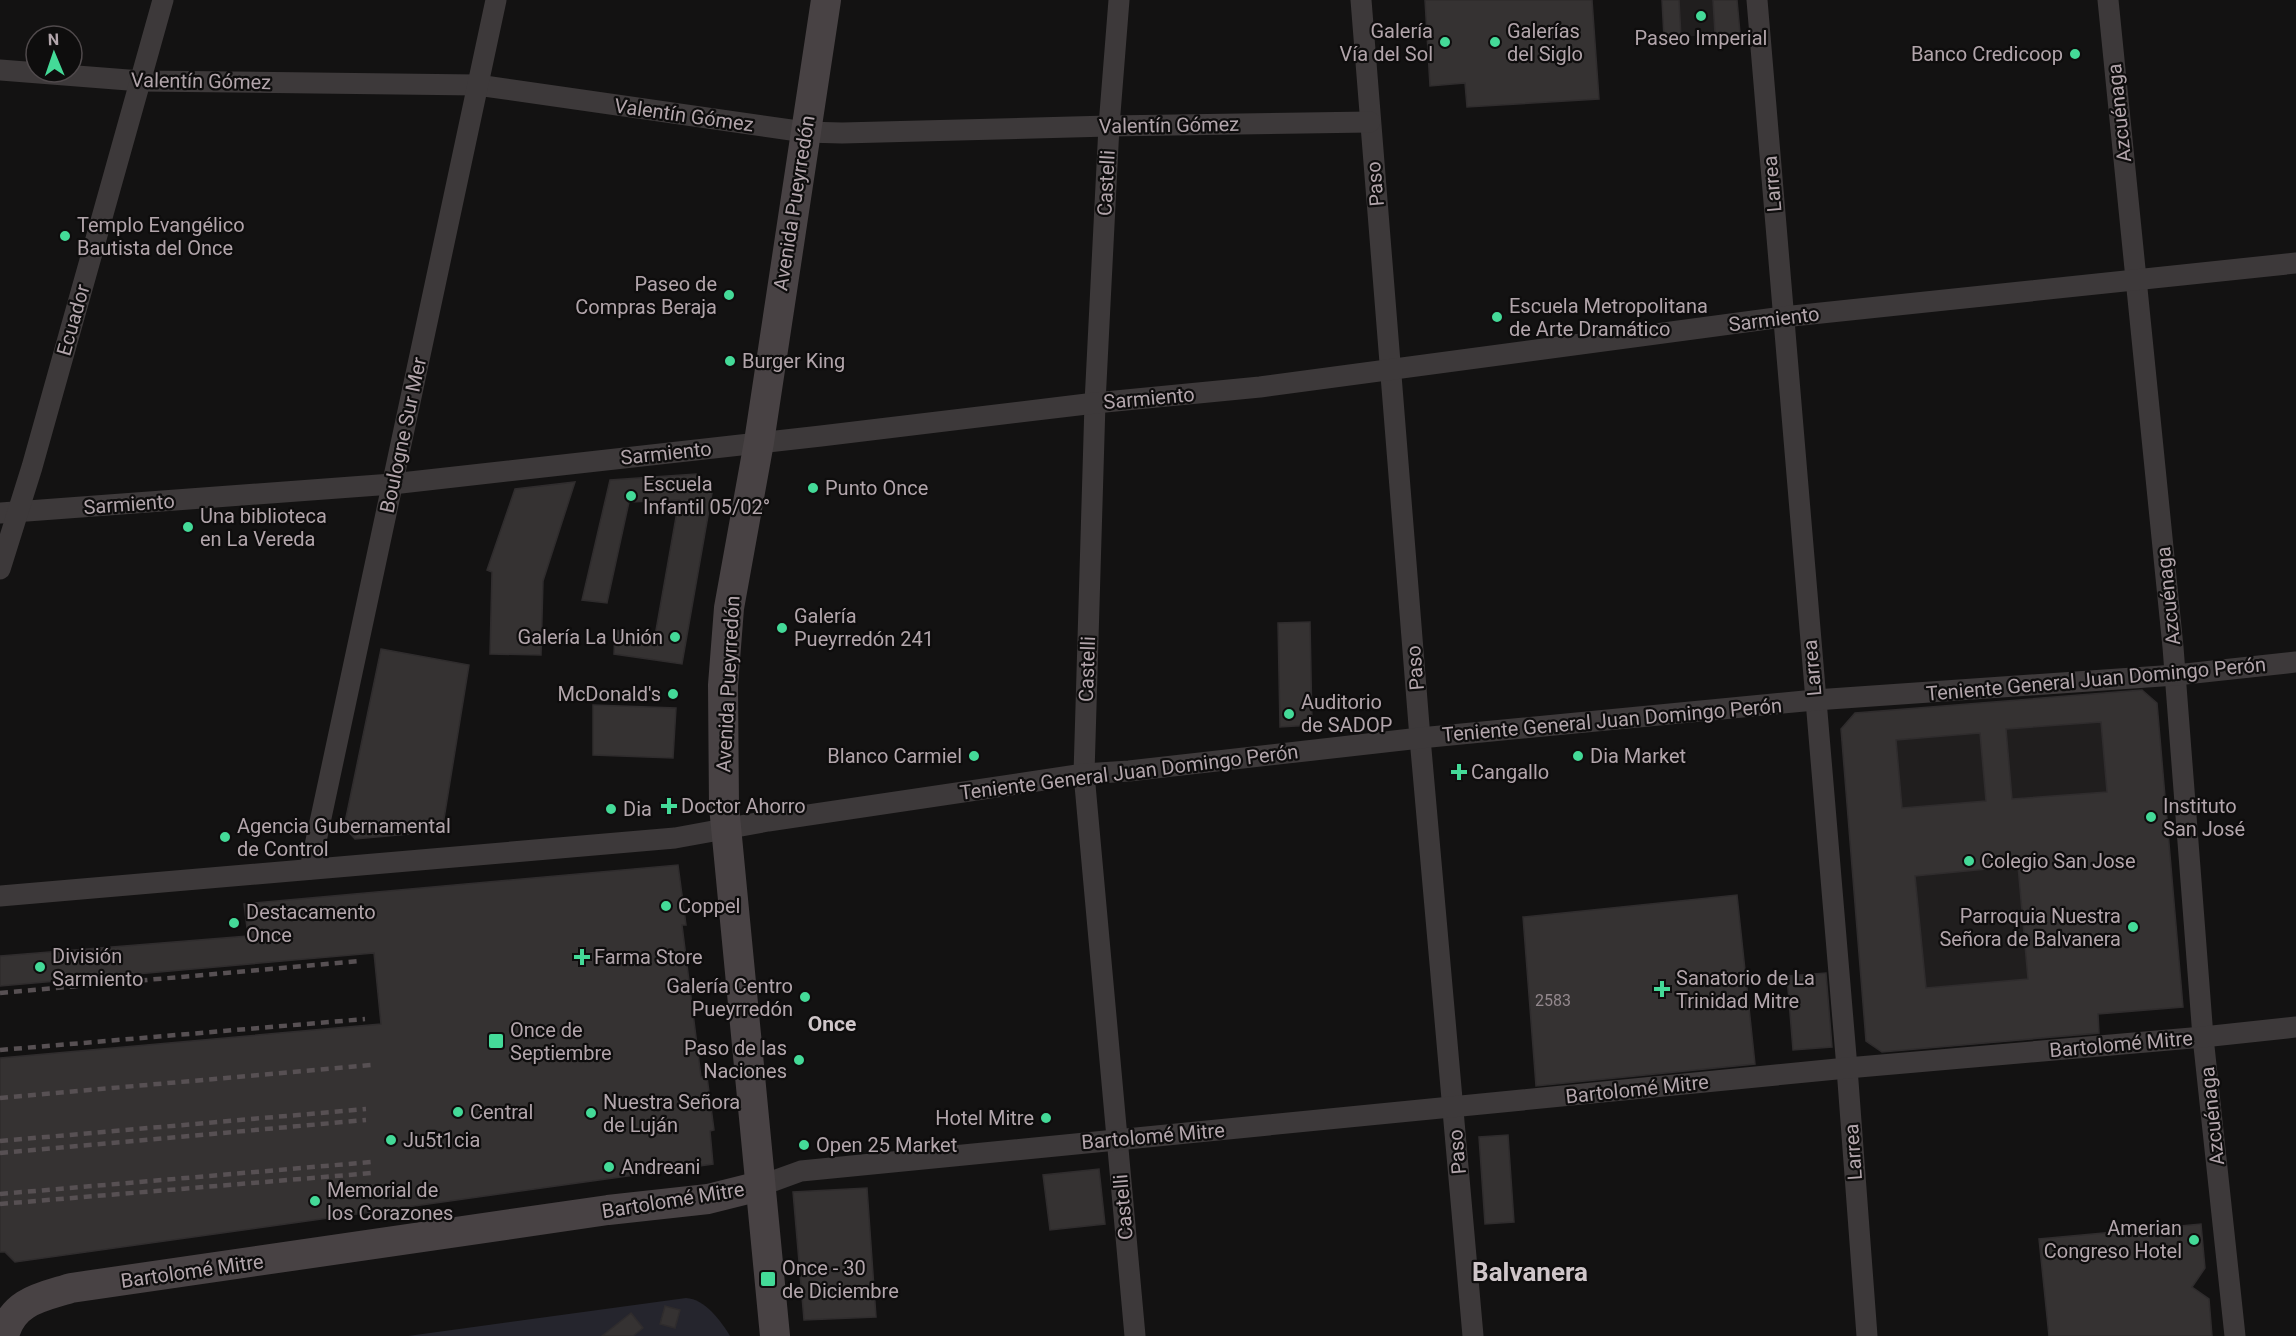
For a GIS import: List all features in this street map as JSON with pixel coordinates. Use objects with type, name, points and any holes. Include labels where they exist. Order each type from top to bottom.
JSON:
[{"type":"main road","name":"Avenida Pueyrredón","points":[[775,1336],[722,784],[723,726],[728,624],[759,442],[826,0]]},
{"type":"main road","name":"Bartolomé Mitre","points":[[4,1336],[9,1322],[20,1306],[71,1288],[608,1210],[708,1199],[760,1186]]},
{"type":"street","name":"Ecuador","points":[[0,569],[9,513],[164,0]]},
{"type":"street","name":"Boulogne Sur Mer","points":[[310,869],[496,0]]},
{"type":"street","name":"Castelli","points":[[1119,0],[1109,126],[1095,403],[1084,774],[1136,1336]]},
{"type":"street","name":"Paso","points":[[1361,0],[1420,738],[1473,1336]]},
{"type":"street","name":"Larrea","points":[[1756,0],[1847,1068],[1867,1336]]},
{"type":"street","name":"Azcuénaga","points":[[2108,0],[2176,675],[2204,1037],[2235,1336]]},
{"type":"street","name":"Valentín Gómez","points":[[0,70],[141,81],[477,85],[805,132],[1370,122]]},
{"type":"street","name":"Sarmiento","points":[[9,513],[392,484],[1095,403],[1260,387],[1783,317],[2296,263]]},
{"type":"street","name":"Teniente General Juan Domingo Perón","points":[[0,896],[675,838],[726,828],[1084,774],[1129,771],[1420,738],[1815,700],[2176,675],[2296,662]]},
{"type":"street","name":"Bartolomé Mitre","points":[[760,1186],[801,1171],[1847,1068],[2296,1027]]},
{"type":"shaded area","name":"Paseo Imperial","points":[[1662,0],[1737,0],[1740,33],[1664,38]]},
{"type":"shaded area","name":"Colegio San Jose","points":[[2142,690],[2157,703],[2169,840],[2084,847],[2099,1034],[1882,1052],[1866,1041],[1841,729],[1855,713]]},
{"type":"shaded area","points":[[686,1298],[700,1302],[706,1307],[730,1336],[408,1336]]},
{"type":"building","points":[[1425,0],[1592,0],[1599,99],[1467,107],[1465,83],[1430,86]]},
{"type":"building","points":[[1662,0],[1679,0],[1681,37],[1664,38]]},
{"type":"building","points":[[1713,0],[1737,0],[1740,33],[1715,34]]},
{"type":"building","points":[[696,474],[712,493],[682,664],[614,654],[615,630],[655,636],[679,500],[629,502],[607,603],[582,600],[610,480]]},
{"type":"building","points":[[575,482],[543,581],[541,655],[490,654],[492,572],[487,570],[515,489]]},
{"type":"building","points":[[1310,622],[1312,725],[1280,727],[1278,623]]},
{"type":"building","points":[[381,649],[469,665],[442,831],[355,839],[344,827]]},
{"type":"building","name":"Colegio San Jose","points":[[2142,690],[2157,703],[2183,1007],[2098,1014],[2099,1033],[1882,1052],[1866,1041],[1841,729],[1855,713]],"holes":[[[2101,722],[2107,792],[2012,799],[2006,729]],[[1980,733],[1986,801],[1902,808],[1896,740]],[[2018,866],[2028,979],[1926,988],[1915,876]]]},
{"type":"building","points":[[593,705],[676,708],[673,758],[593,755]]},
{"type":"building","points":[[678,865],[686,925],[682,925],[701,1077],[707,1077],[714,1130],[710,1131],[713,1164],[15,1262],[5,1252],[0,1252],[0,1058],[381,1024],[374,953],[0,986],[0,956],[248,936],[244,904]]},
{"type":"building","name":"Sanatorio de La Trinidad Mitre","points":[[1737,895],[1755,1064],[1536,1086],[1523,917]]},
{"type":"building","points":[[1826,973],[1832,1047],[1793,1050],[1787,976]]},
{"type":"building","points":[[1508,1135],[1514,1222],[1485,1224],[1479,1137]]},
{"type":"building","points":[[1099,1169],[1105,1224],[1050,1230],[1043,1175]]},
{"type":"building","points":[[867,1188],[876,1317],[804,1320],[793,1192]]},
{"type":"building","points":[[2201,1224],[2205,1268],[2192,1287],[2209,1299],[2212,1336],[2049,1336],[2039,1239]]},
{"type":"building","points":[[665,1306],[680,1310],[675,1328],[660,1324]]},
{"type":"building","points":[[631,1313],[643,1328],[633,1336],[602,1336]]},
{"type":"railway","points":[[0,993],[360,961]]},
{"type":"railway","points":[[0,1050],[365,1019]]},
{"type":"railway","points":[[0,1098],[371,1065]]},
{"type":"railway","points":[[0,1141],[366,1109]]},
{"type":"railway","points":[[0,1153],[366,1120]]},
{"type":"railway","points":[[0,1194],[371,1162]]},
{"type":"railway","points":[[0,1204],[372,1173]]},
{"type":"place","name":"Paseo Imperial","points":[[1701,16]]},
{"type":"place","name":"Galería Vía del Sol","points":[[1445,42]]},
{"type":"place","name":"Galerías del Siglo","points":[[1495,42]]},
{"type":"place","name":"Banco Credicoop","points":[[2075,54]]},
{"type":"place","name":"Templo Evangélico Bautista del Once","points":[[65,236]]},
{"type":"place","name":"Paseo de Compras Beraja","points":[[729,295]]},
{"type":"place","name":"Escuela Metropolitana de Arte Dramático","points":[[1497,317]]},
{"type":"place","name":"Burger King","points":[[730,361]]},
{"type":"place","name":"Punto Once","points":[[813,488]]},
{"type":"place","name":"Escuela Infantil 05/02°","points":[[631,496]]},
{"type":"place","name":"Una biblioteca en La Vereda","points":[[188,527]]},
{"type":"place","name":"Galería Pueyrredón 241","points":[[782,628]]},
{"type":"place","name":"Galería La Unión","points":[[675,637]]},
{"type":"place","name":"McDonald's","points":[[673,694]]},
{"type":"place","name":"Auditorio de SADOP","points":[[1289,714]]},
{"type":"place","name":"Blanco Carmiel","points":[[974,756]]},
{"type":"place","name":"Dia Market","points":[[1578,756]]},
{"type":"place","name":"Cangallo","points":[[1459,772]]},
{"type":"place","name":"Doctor Ahorro","points":[[669,806]]},
{"type":"place","name":"Dia","points":[[611,809]]},
{"type":"place","name":"Instituto San José","points":[[2151,817]]},
{"type":"place","name":"Agencia Gubernamental de Control","points":[[225,837]]},
{"type":"place","name":"Colegio San Jose","points":[[1969,861]]},
{"type":"place","name":"Coppel","points":[[666,906]]},
{"type":"place","name":"Destacamento Once","points":[[234,923]]},
{"type":"place","name":"Parroquia Nuestra Señora de Balvanera","points":[[2133,927]]},
{"type":"place","name":"Farma Store","points":[[582,957]]},
{"type":"place","name":"División Sarmiento","points":[[40,967]]},
{"type":"place","name":"Sanatorio de La Trinidad Mitre","points":[[1662,989]]},
{"type":"place","name":"Galería Centro Pueyrredón","points":[[805,997]]},
{"type":"place","name":"Once de Septiembre","points":[[496,1041]]},
{"type":"place","name":"Paso de las Naciones","points":[[799,1060]]},
{"type":"place","name":"Central","points":[[458,1112]]},
{"type":"place","name":"Nuestra Señora de Luján","points":[[591,1113]]},
{"type":"place","name":"Hotel Mitre","points":[[1046,1118]]},
{"type":"place","name":"Ju5t1cia","points":[[391,1140]]},
{"type":"place","name":"Open 25 Market","points":[[804,1145]]},
{"type":"place","name":"Andreani","points":[[609,1167]]},
{"type":"place","name":"Memorial de los Corazones","points":[[315,1201]]},
{"type":"place","name":"Amerian Congreso Hotel","points":[[2194,1240]]},
{"type":"place","name":"Once - 30 de Diciembre","points":[[768,1279]]},
{"type":"district","name":"Once","points":[[832,1024]]},
{"type":"district","name":"Balvanera","points":[[1530,1272]]}]
